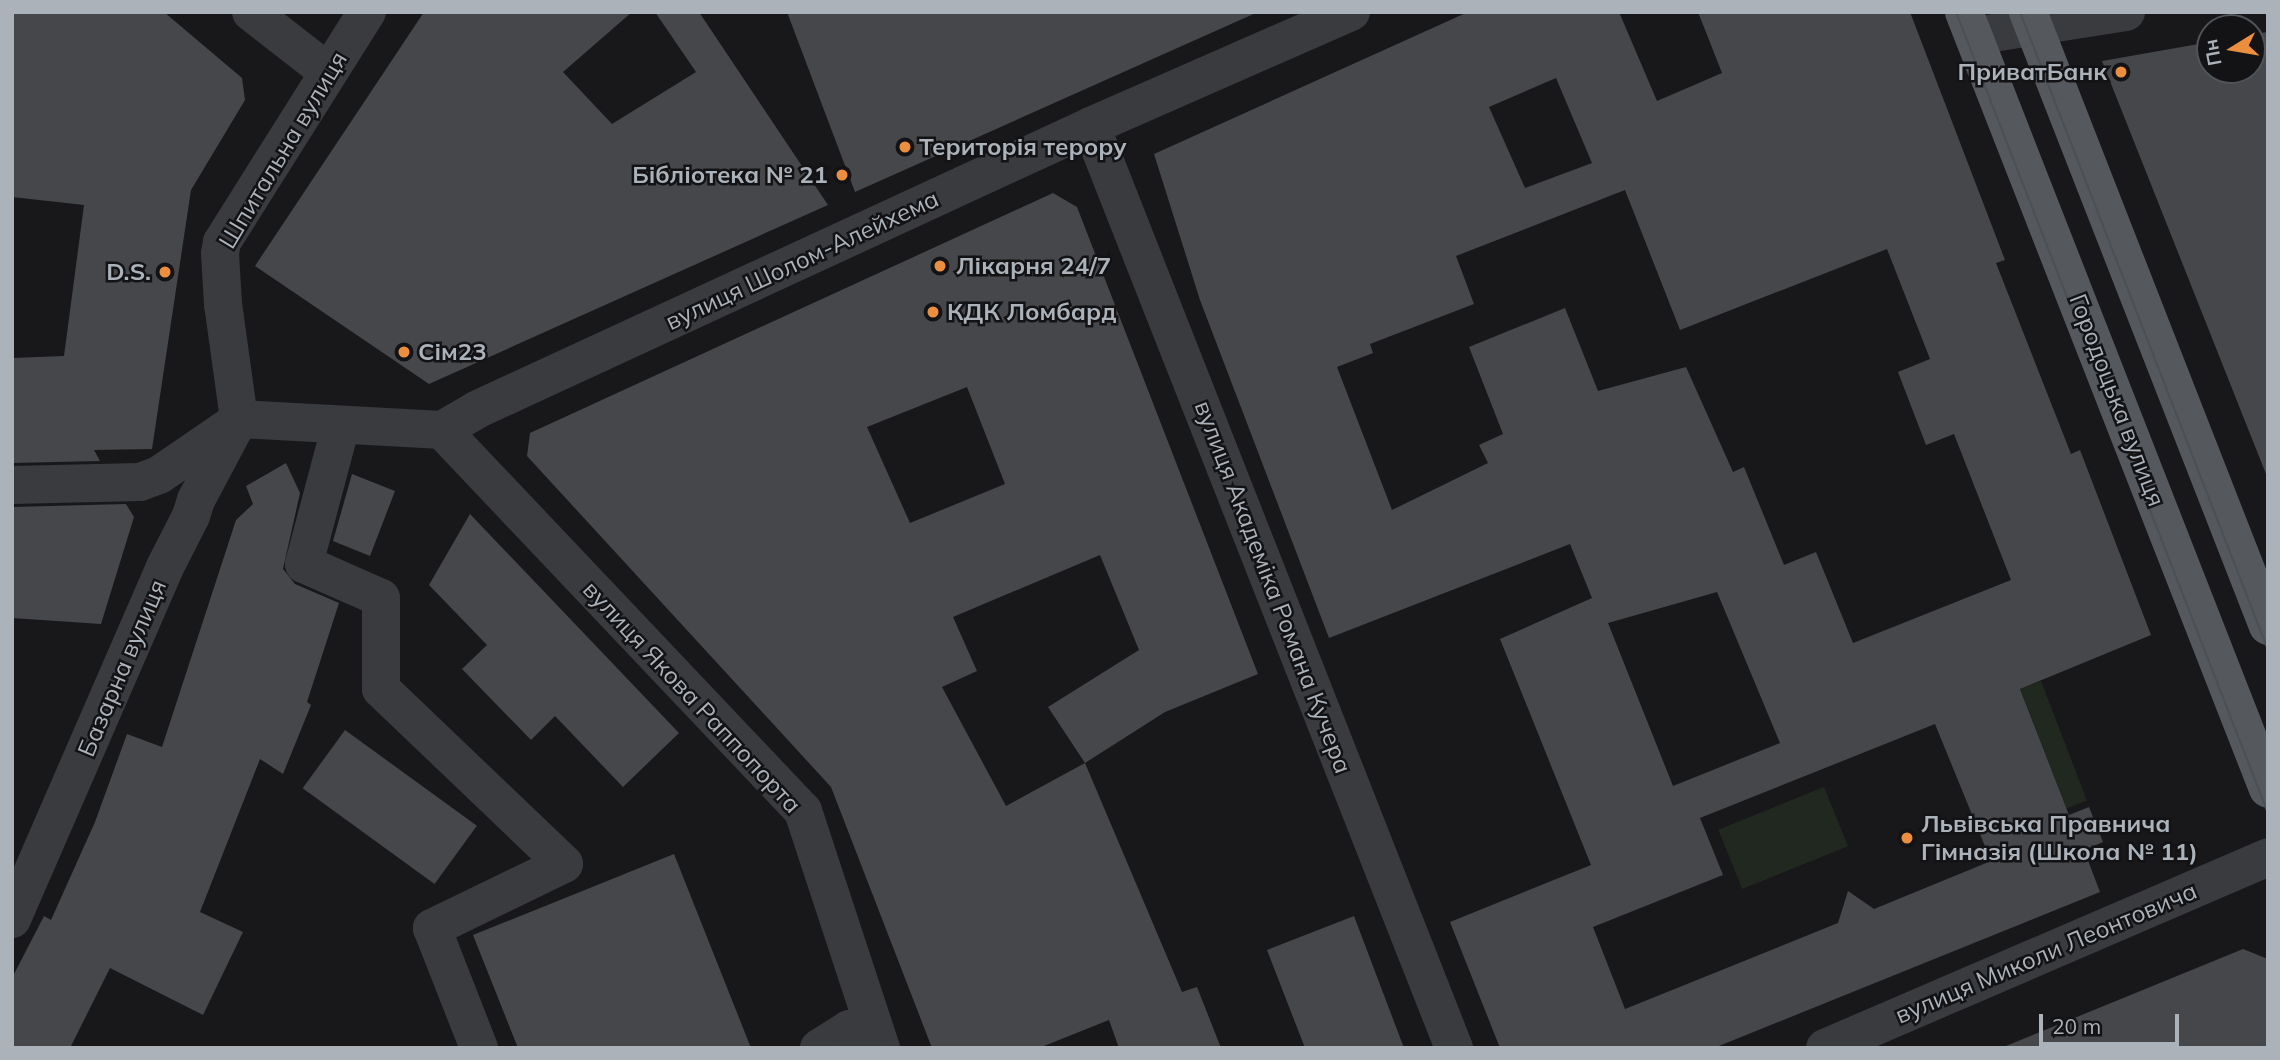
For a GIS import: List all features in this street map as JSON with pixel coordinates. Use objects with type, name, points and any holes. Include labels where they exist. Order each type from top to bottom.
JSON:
[{"type":"main road","points":[[2031,20],[2268,626]]},
{"type":"main road","name":"Городоцька вулиця","points":[[1969,24],[2268,789]]},
{"type":"street","points":[[251,12],[328,72]]},
{"type":"street","name":"Шпитальна вулиця","points":[[239,419],[223,304],[220,254],[222,243],[367,12]]},
{"type":"street","name":"вулиця Шолом-Алейхема","points":[[442,430],[476,410],[1091,127],[1351,12]]},
{"type":"street","points":[[1969,24],[2126,12]]},
{"type":"street","name":"вулиця Академіка Романа Кучера","points":[[1091,127],[1454,1048]]},
{"type":"street","points":[[12,485],[140,482],[159,475],[239,419],[442,430]]},
{"type":"street","name":"Базарна вулиця","points":[[12,919],[165,567],[191,516],[196,500],[239,419]]},
{"type":"street","points":[[341,425],[304,564],[381,598],[381,688],[564,864],[432,928],[479,1048]]},
{"type":"street","name":"вулиця Якова Раппопорта","points":[[442,430],[803,811],[881,1048]]},
{"type":"street","name":"вулиця Миколи Леонтовича","points":[[1825,1048],[2268,857]]},
{"type":"street","points":[[819,1048],[849,1029],[869,1048]]},
{"type":"shaded area","points":[[2041,681],[2087,800],[2066,808],[2020,689]]},
{"type":"shaded area","points":[[1824,787],[1848,846],[1742,889],[1718,830]]},
{"type":"building","points":[[12,12],[164,12],[242,78],[245,100],[191,190],[152,449],[94,450],[100,461],[12,463],[12,358],[64,356],[84,205],[12,197]]},
{"type":"building","points":[[424,12],[632,12],[563,72],[612,124],[696,72],[655,12],[699,12],[828,205],[429,384],[255,266]]},
{"type":"building","points":[[787,12],[1258,12],[855,192]]},
{"type":"building","points":[[1468,12],[1619,12],[1657,101],[1722,73],[1698,12],[1910,12],[2005,260],[1996,263],[2071,454],[2080,450],[2151,635],[2020,689],[2069,815],[2089,807],[2103,842],[2084,850],[2100,892],[1714,1048],[1500,1048],[1450,922],[1591,865],[1500,639],[1592,598],[1570,544],[1329,638],[1200,300],[1154,154]],"holes":[[[1556,78],[1592,163],[1525,188],[1489,107]],[[1625,190],[1680,330],[1887,249],[1930,359],[1898,372],[1926,445],[1954,434],[2011,580],[1853,643],[1816,552],[1784,565],[1744,467],[1733,472],[1686,367],[1598,391],[1565,308],[1469,347],[1503,434],[1479,445],[1488,463],[1392,510],[1337,367],[1373,353],[1370,344],[1474,304],[1456,256]],[[1717,592],[1780,743],[1673,786],[1608,623]],[[1935,724],[1991,861],[1874,909],[1848,891],[1838,923],[1625,1009],[1593,927],[1723,875],[1700,818]]]},
{"type":"building","points":[[2266,32],[2268,474],[2102,61],[2196,44],[2196,84],[2266,84]]},
{"type":"building","points":[[1053,193],[1077,207],[1258,674],[1165,712],[1085,763],[1182,992],[1197,987],[1221,1048],[1119,1048],[1109,1020],[1039,1048],[932,1048],[831,787],[527,456],[530,433]],"holes":[[[967,387],[1005,484],[910,523],[867,427]],[[1100,555],[1139,650],[1048,707],[1085,763],[1006,806],[942,687],[977,671],[953,617]]]},
{"type":"building","points":[[286,463],[300,493],[283,569],[295,584],[339,603],[307,702],[311,705],[283,774],[260,759],[200,912],[243,932],[203,1015],[110,968],[70,1048],[12,1048],[12,978],[44,916],[51,920],[95,822],[127,734],[162,747],[236,520],[253,504],[246,486]]},
{"type":"building","points":[[352,474],[395,491],[370,556],[333,541]]},
{"type":"building","points":[[126,504],[134,517],[101,624],[12,618],[12,507]]},
{"type":"building","points":[[470,514],[679,733],[623,787],[555,716],[531,740],[462,669],[487,645],[429,585]]},
{"type":"building","points":[[345,730],[477,826],[435,884],[303,788]]},
{"type":"building","points":[[674,854],[751,1048],[518,1048],[473,935]]},
{"type":"building","points":[[1354,916],[1404,1048],[1305,1048],[1267,950]]},
{"type":"building","points":[[2243,949],[2268,959],[2268,1048],[2001,1048]]},
{"type":"tram line","points":[[1956,12],[2268,813]]},
{"type":"tram line","points":[[2020,12],[2268,650]]},
{"type":"place","name":"ПриватБанк","points":[[2121,72]]},
{"type":"place","name":"Територія терору","points":[[905,147]]},
{"type":"place","name":"Бібліотека № 21","points":[[842,175]]},
{"type":"place","name":"Лікарня 24/7","points":[[940,266]]},
{"type":"place","name":"D.S.","points":[[165,272]]},
{"type":"place","name":"КДК Ломбард","points":[[933,312]]},
{"type":"place","name":"Сім23","points":[[404,352]]},
{"type":"place","name":"Львівська Правнича Гімназія (Школа № 11)","points":[[1907,838]]}]
